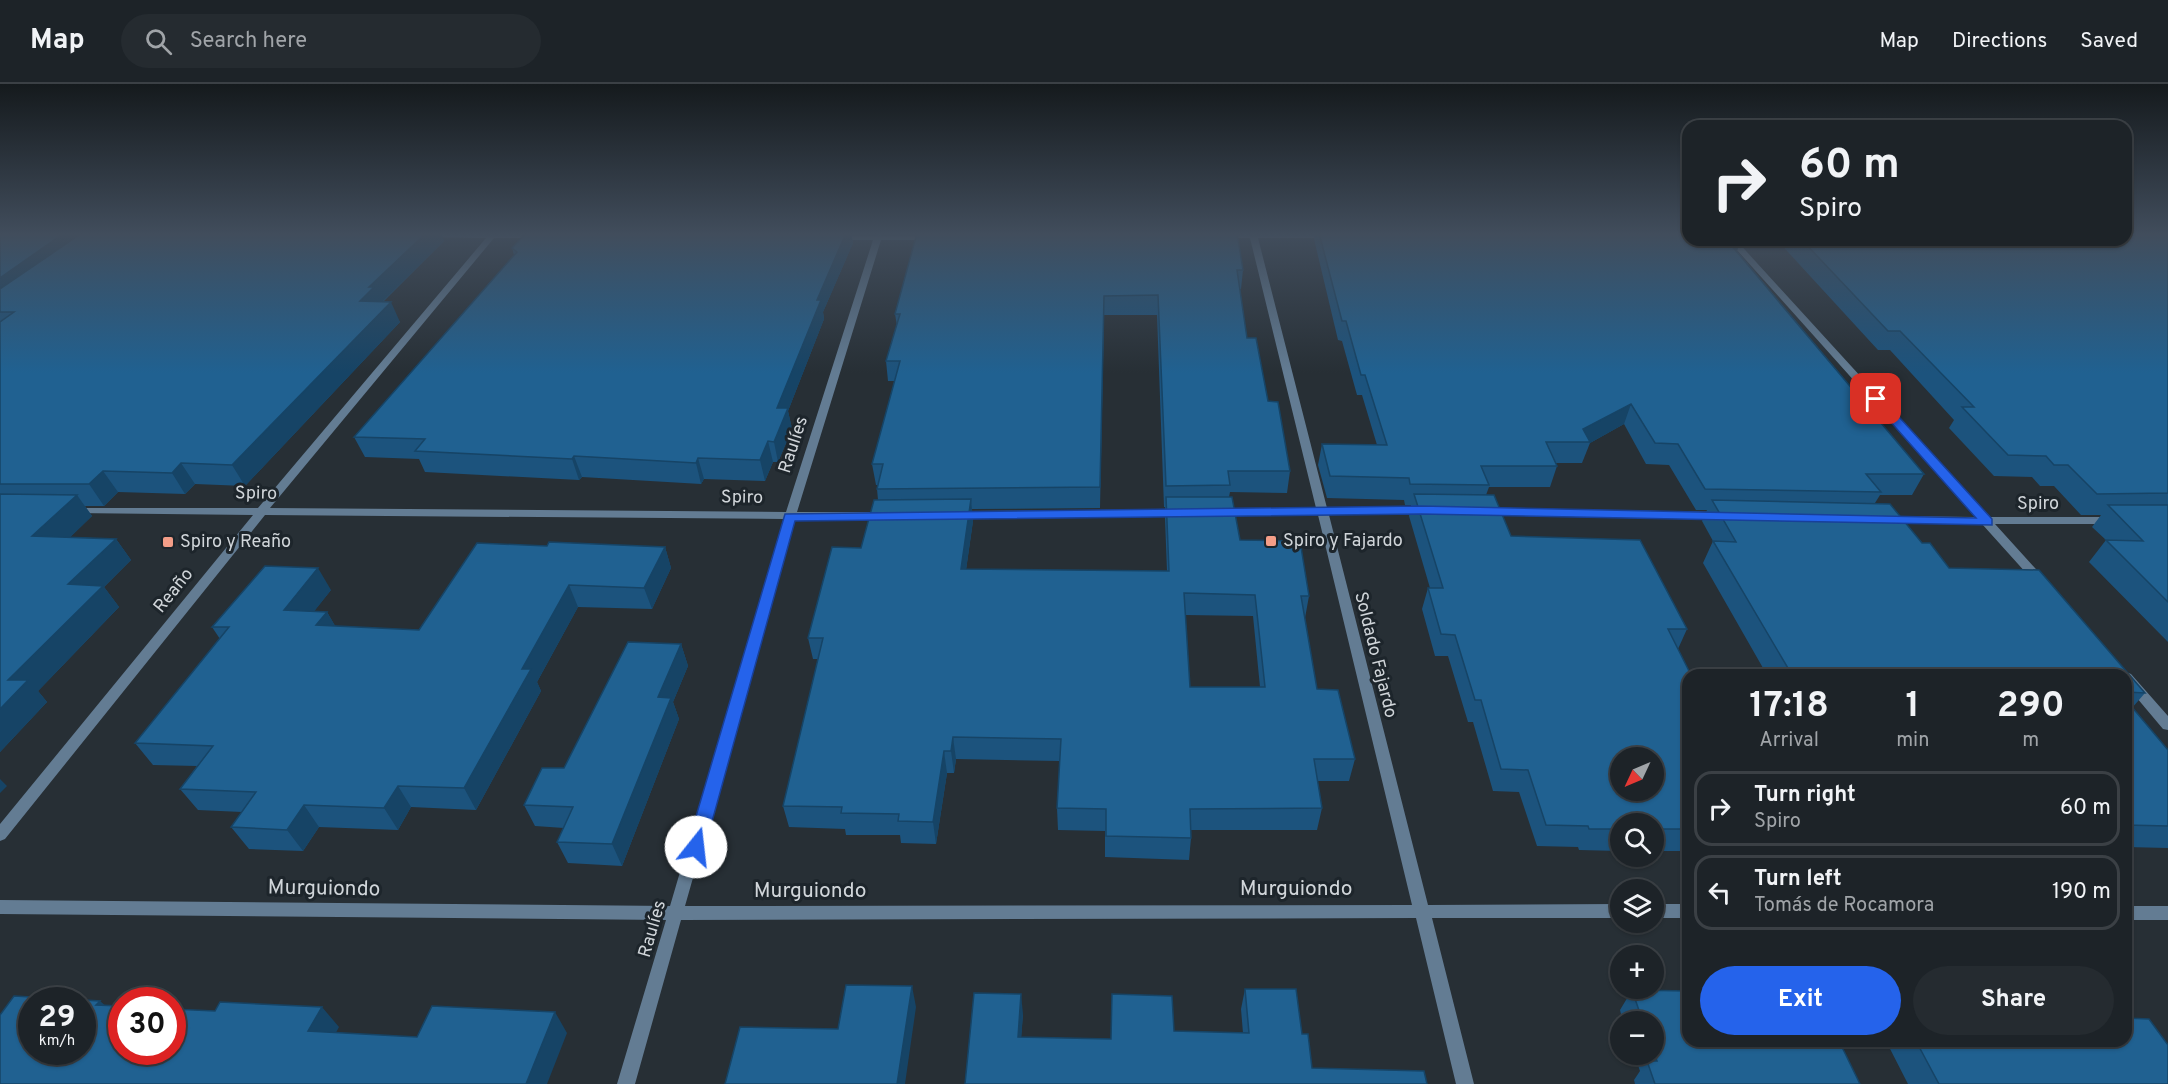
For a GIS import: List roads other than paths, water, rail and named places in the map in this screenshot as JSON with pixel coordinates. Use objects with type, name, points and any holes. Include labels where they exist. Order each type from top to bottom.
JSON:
[{"type":"street","name":"Reaño","points":[[0,835],[261,512],[455,280]]},
{"type":"street","name":"Raulíes","points":[[626,1084],[790,517],[865,280]]},
{"type":"street","name":"Soldado Fajardo","points":[[1264,280],[1465,1084]]},
{"type":"street","points":[[1768,280],[2048,590]]},
{"type":"street","name":"Spiro","points":[[60,510],[895,516]]},
{"type":"street","points":[[1212,513],[1433,510]]},
{"type":"street","points":[[1468,511],[1739,517]]},
{"type":"street","points":[[942,516],[1188,513]]},
{"type":"street","name":"Spiro","points":[[1881,520],[2123,521]]},
{"type":"street","points":[[2132,684],[2168,725]]},
{"type":"street","name":"Murguiondo","points":[[0,907],[677,913],[1610,911]]},
{"type":"street","points":[[1664,911],[1682,911]]},
{"type":"street","points":[[2132,913],[2168,913]]},
{"type":"place","name":"Spiro y Fajardo","points":[[1271,541]]},
{"type":"place","name":"Spiro y Reaño","points":[[168,542]]}]
